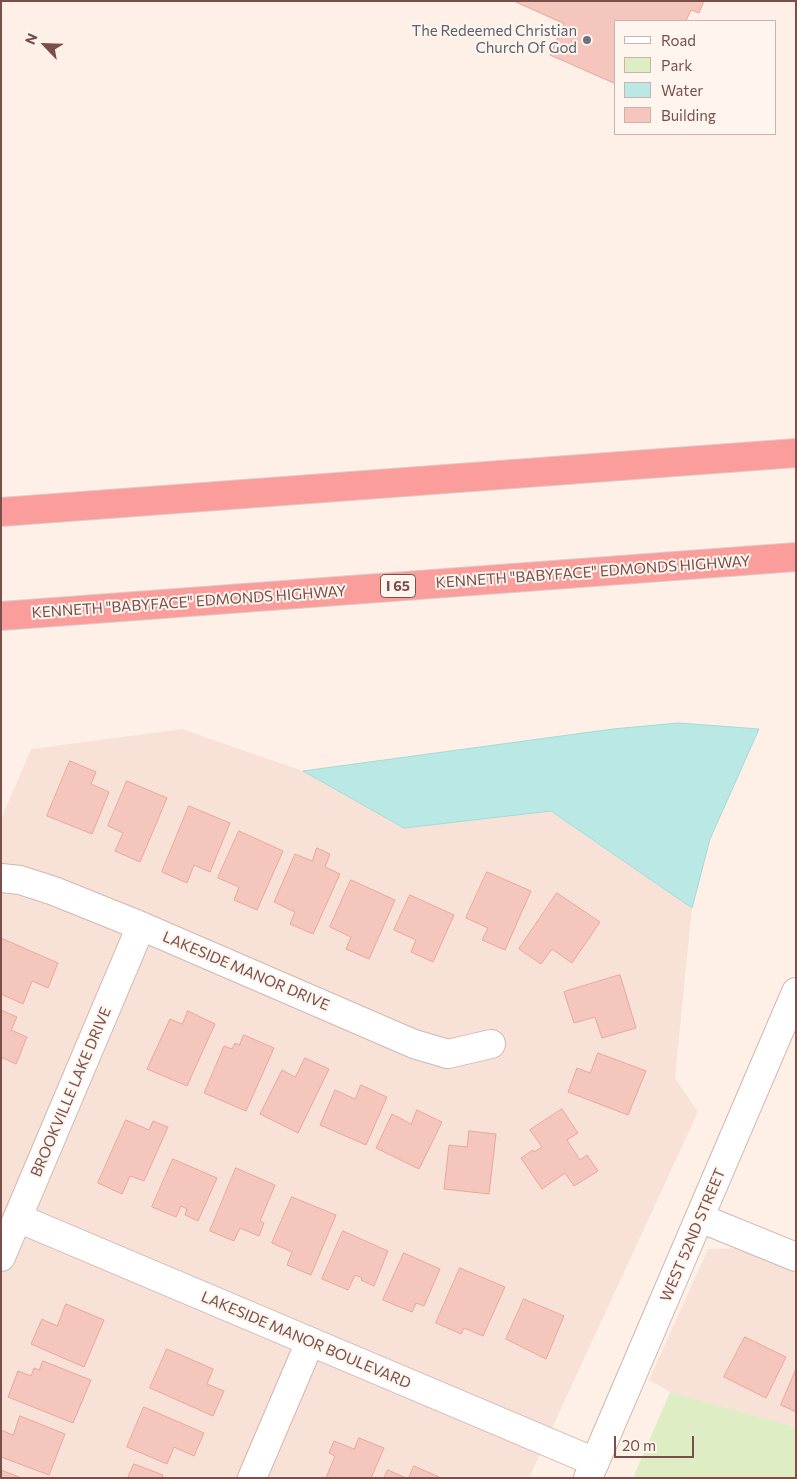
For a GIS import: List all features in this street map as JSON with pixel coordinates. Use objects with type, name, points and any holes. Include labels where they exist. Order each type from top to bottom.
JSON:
[{"type":"highway","points":[[1,512],[796,453]]},
{"type":"highway","name":"KENNETH \"BABYFACE\" EDMONDS HIGHWAY","points":[[1,616],[796,557]]},
{"type":"street","name":"LAKESIDE MANOR DRIVE","points":[[1,878],[20,880],[40,886],[141,926],[414,1044],[448,1054],[491,1044]]},
{"type":"street","name":"BROOKVILLE LAKE DRIVE","points":[[1,1257],[141,926]]},
{"type":"street","name":"WEST 52ND STREET","points":[[592,1470],[796,992]]},
{"type":"street","name":"LAKESIDE MANOR BOULEVARD","points":[[18,1218],[310,1342],[592,1470]]},
{"type":"street","points":[[700,1218],[796,1257]]},
{"type":"street","points":[[252,1478],[310,1342]]},
{"type":"shaded area","points":[[182,729],[303,771],[404,828],[551,811],[692,908],[675,1078],[698,1112],[529,1478],[1,1478],[1,819],[31,749]]},
{"type":"shaded area","points":[[737,1248],[796,1273],[796,1427],[670,1392],[649,1380],[708,1249]]},
{"type":"green space","points":[[670,1392],[796,1427],[796,1478],[633,1478]]},
{"type":"water","points":[[679,723],[759,729],[710,839],[692,908],[551,811],[404,828],[303,771],[613,729]]},
{"type":"building","name":"The Redeemed Christian Church Of God","points":[[514,1],[704,1],[699,13],[691,10],[686,20],[614,20],[614,83],[550,55],[564,24]]},
{"type":"building","points":[[70,761],[96,772],[91,784],[109,792],[92,834],[47,816]]},
{"type":"building","points":[[127,781],[167,798],[140,862],[115,851],[123,833],[108,826]]},
{"type":"building","points":[[189,806],[230,823],[210,872],[194,865],[187,883],[162,872]]},
{"type":"building","points":[[239,831],[283,851],[257,910],[234,900],[239,887],[218,878]]},
{"type":"building","points":[[317,848],[330,854],[325,867],[340,874],[313,934],[290,924],[295,912],[274,902],[295,854],[312,861]]},
{"type":"building","points":[[487,872],[531,891],[505,950],[482,940],[488,928],[466,918]]},
{"type":"building","points":[[351,880],[395,900],[369,959],[346,949],[351,937],[330,927]]},
{"type":"building","points":[[557,893],[600,922],[572,963],[552,949],[541,964],[519,949]]},
{"type":"building","points":[[410,895],[454,915],[433,962],[411,952],[416,940],[394,930]]},
{"type":"building","points":[[1,938],[58,963],[48,988],[32,981],[23,1004],[1,994]]},
{"type":"building","points":[[620,975],[636,1028],[602,1038],[595,1017],[574,1023],[564,992]]},
{"type":"building","points":[[1,1010],[17,1017],[11,1030],[27,1037],[16,1064],[1,1057]]},
{"type":"building","points":[[188,1011],[215,1024],[187,1086],[147,1069],[170,1019],[182,1024]]},
{"type":"building","points":[[244,1035],[274,1048],[246,1111],[204,1093],[224,1046],[232,1049],[235,1043],[239,1045]]},
{"type":"building","points":[[598,1053],[646,1071],[628,1115],[568,1092],[577,1068],[590,1073]]},
{"type":"building","points":[[305,1058],[329,1069],[298,1133],[260,1114],[282,1070],[295,1077]]},
{"type":"building","points":[[361,1085],[387,1097],[366,1145],[320,1125],[335,1090],[355,1099]]},
{"type":"building","points":[[562,1109],[578,1133],[567,1140],[580,1160],[587,1155],[598,1171],[574,1186],[565,1173],[542,1189],[521,1158],[533,1150],[534,1152],[542,1147],[530,1130]]},
{"type":"building","points":[[417,1110],[442,1122],[419,1169],[376,1148],[392,1114],[411,1124]]},
{"type":"building","points":[[126,1120],[149,1130],[153,1121],[168,1127],[144,1181],[130,1176],[122,1194],[98,1183]]},
{"type":"building","points":[[469,1131],[496,1134],[489,1194],[444,1189],[449,1145],[467,1147]]},
{"type":"building","points":[[173,1159],[217,1178],[198,1221],[185,1215],[187,1209],[181,1206],[176,1217],[152,1207]]},
{"type":"building","points":[[236,1168],[275,1185],[260,1221],[264,1223],[259,1236],[240,1228],[234,1241],[210,1231]]},
{"type":"building","points":[[292,1197],[336,1215],[311,1275],[287,1265],[292,1252],[272,1243]]},
{"type":"building","points":[[343,1231],[388,1251],[374,1286],[355,1275],[348,1290],[322,1279]]},
{"type":"building","points":[[404,1253],[440,1269],[424,1306],[416,1303],[412,1312],[383,1300]]},
{"type":"building","points":[[460,1268],[505,1287],[483,1336],[464,1328],[461,1334],[436,1323]]},
{"type":"building","points":[[524,1299],[564,1316],[546,1359],[506,1339]]},
{"type":"building","points":[[66,1304],[104,1320],[84,1367],[31,1344],[42,1319],[57,1326]]},
{"type":"building","points":[[745,1337],[786,1357],[766,1398],[724,1377]]},
{"type":"building","points":[[167,1349],[213,1369],[207,1384],[224,1391],[213,1416],[150,1388]]},
{"type":"building","points":[[43,1361],[91,1380],[73,1423],[8,1397],[18,1371],[31,1376],[34,1368],[39,1370]]},
{"type":"building","points":[[796,1369],[796,1412],[781,1405]]},
{"type":"building","points":[[144,1407],[204,1433],[194,1456],[174,1447],[167,1464],[127,1447]]},
{"type":"building","points":[[20,1416],[65,1434],[49,1475],[1,1457],[1,1430],[13,1435]]},
{"type":"building","points":[[359,1438],[384,1448],[371,1478],[326,1478],[335,1456],[329,1453],[334,1441],[354,1449]]},
{"type":"building","points":[[134,1464],[163,1475],[162,1478],[128,1478]]},
{"type":"building","points":[[414,1466],[439,1477],[439,1478],[409,1478]]},
{"type":"building","points":[[1,1470],[22,1478],[1,1478]]},
{"type":"building","points":[[388,1470],[406,1478],[384,1478]]},
{"type":"place","name":"The Redeemed Christian Church Of God","points":[[587,40]]}]
